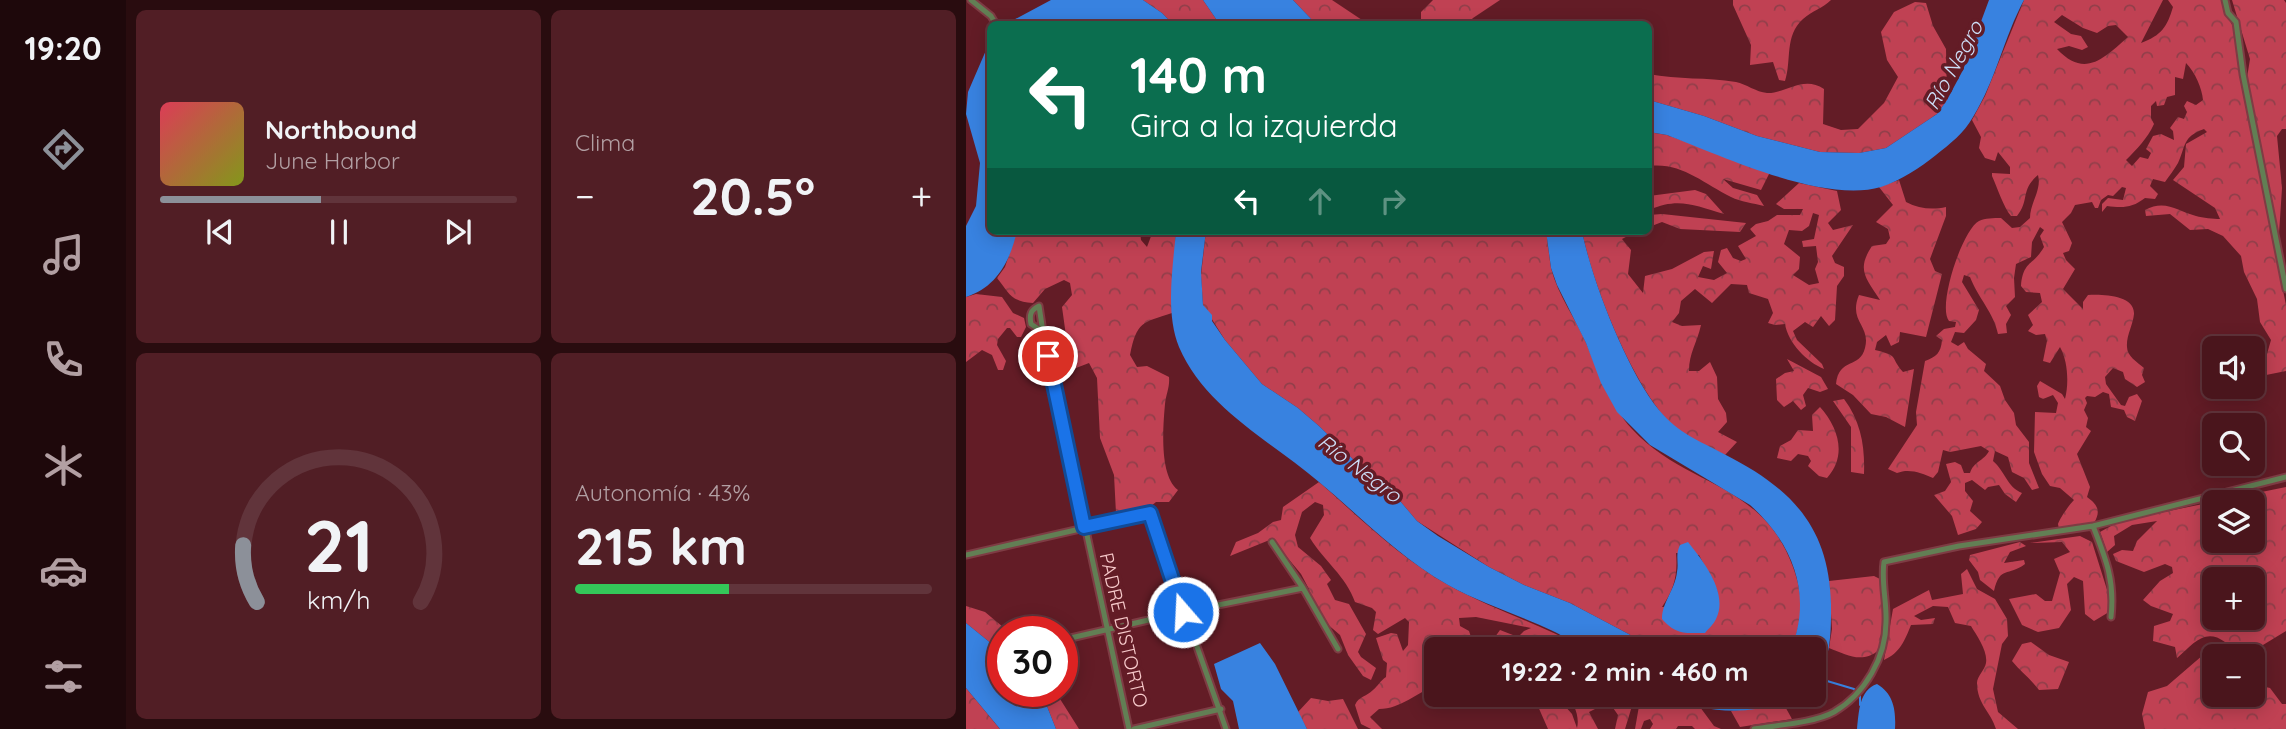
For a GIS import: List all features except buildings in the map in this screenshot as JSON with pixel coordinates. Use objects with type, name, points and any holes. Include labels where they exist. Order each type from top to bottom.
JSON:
[{"type":"street","points":[[971,0],[994,21]]},
{"type":"street","points":[[2225,0],[2228,13],[2236,22],[2286,289]]},
{"type":"street","name":"PADRE DISTORTO","points":[[1043,332],[1084,527],[1132,729]]},
{"type":"street","points":[[1754,729],[1833,712],[1850,700],[1861,687],[1875,669],[1884,642],[1884,562],[1959,546],[2093,526],[2286,477]]},
{"type":"street","points":[[966,555],[1150,513],[1226,729]]},
{"type":"street","points":[[2093,526],[2110,569],[2113,599],[2111,617]]},
{"type":"street","points":[[1272,542],[1303,588],[1338,649]]},
{"type":"street","points":[[1078,637],[1303,588]]},
{"type":"street","points":[[1132,729],[1221,709]]},
{"type":"green space","points":[[1143,0],[1203,0],[1220,21],[1170,21]]},
{"type":"green space","points":[[1293,0],[1332,0],[1365,21],[1313,21]]},
{"type":"green space","points":[[1433,0],[1500,0],[1470,21],[1421,21],[1421,12]]},
{"type":"green space","points":[[1733,0],[1831,0],[1806,16],[1793,33],[1785,81],[1779,80],[1773,62],[1750,65],[1751,45]]},
{"type":"green space","points":[[2024,0],[2163,0],[2141,43],[2154,37],[2166,25],[2173,7],[2168,0],[2221,0],[2237,38],[2239,74],[2286,305],[2286,371],[2265,375],[2265,354],[2271,340],[2260,322],[2257,299],[2244,272],[2241,256],[2223,236],[2208,229],[2190,230],[2170,214],[2146,216],[2145,210],[2165,206],[2199,217],[2220,219],[2215,208],[2173,180],[2184,167],[2186,144],[2207,132],[2204,129],[2188,139],[2178,163],[2165,182],[2153,179],[2150,186],[2158,194],[2155,199],[2145,198],[2127,206],[2107,206],[2102,212],[2102,204],[2108,198],[2123,200],[2126,188],[2122,187],[2113,196],[2108,195],[2101,200],[2098,208],[2095,208],[2092,202],[2075,205],[2062,222],[2072,243],[2069,251],[2063,253],[2075,269],[2063,289],[2083,309],[2083,302],[2088,295],[2117,297],[2129,303],[2134,314],[2127,350],[2144,368],[2142,375],[2145,382],[2137,387],[2125,379],[2123,372],[2113,368],[2105,377],[2106,384],[2121,405],[2125,406],[2129,397],[2137,394],[2142,401],[2135,421],[2127,417],[2124,410],[2111,407],[2109,394],[2103,392],[2095,397],[2085,398],[2087,403],[2084,410],[2088,418],[2086,427],[2091,431],[2077,454],[2090,487],[2087,497],[2097,508],[2094,523],[2059,529],[2059,521],[2074,500],[2060,488],[2050,486],[2042,474],[2034,452],[2035,412],[2056,413],[2058,403],[2053,395],[2043,399],[2039,397],[2037,386],[2040,381],[2062,394],[2065,399],[2067,380],[2065,359],[2060,347],[2050,363],[2043,361],[2047,341],[2045,334],[2036,335],[2028,331],[2033,325],[2028,315],[2042,302],[2040,293],[2026,292],[2021,286],[2026,268],[2044,247],[2040,236],[2044,230],[2040,227],[2032,242],[2031,257],[2016,264],[2015,297],[2006,306],[2011,315],[2006,324],[2007,333],[1998,334],[1993,319],[1970,277],[1964,275],[1962,282],[1979,310],[1976,320],[1964,333],[1955,332],[1951,342],[1958,346],[1964,342],[1968,349],[1986,364],[1984,371],[2000,386],[2014,413],[2016,425],[2029,442],[2029,463],[2039,488],[2032,490],[2024,478],[2012,472],[2008,457],[1995,451],[1993,461],[2013,487],[2022,493],[2016,502],[2005,494],[1999,485],[1985,490],[1972,480],[1965,483],[1965,491],[1973,501],[1970,511],[1982,522],[1976,529],[1958,535],[1952,516],[1934,495],[1945,491],[1951,482],[1946,464],[1955,462],[1961,465],[1964,473],[1970,473],[1989,451],[1981,446],[1950,452],[1943,450],[1938,472],[1933,478],[1915,472],[1897,473],[1888,469],[1917,425],[1916,412],[1925,361],[1937,354],[1942,340],[1936,336],[1944,329],[1955,327],[1956,322],[1949,321],[1946,313],[1946,301],[1953,269],[1965,238],[1972,227],[1984,219],[2001,218],[2012,228],[2020,227],[2030,218],[2037,191],[2038,175],[2029,185],[2021,210],[2017,216],[2011,216],[1992,176],[1992,173],[2010,174],[2010,167],[1998,152],[1995,161],[1985,158],[1979,148],[1981,137],[1972,120],[1985,96]],"holes":[[[2062,15],[2097,33],[2108,26],[2116,25],[2128,37],[2102,58],[2085,64],[2077,63],[2057,49],[2069,46],[2082,50],[2088,47],[2081,36],[2071,34],[2054,22]],[[2186,63],[2198,80],[2203,100],[2196,105],[2187,101],[2184,106],[2187,112],[2184,119],[2178,117],[2170,128],[2174,140],[2161,134],[2153,136],[2146,149],[2151,153],[2148,159],[2140,157],[2132,166],[2126,160],[2138,148],[2154,124],[2151,106],[2156,101],[2157,106],[2164,105],[2167,97],[2175,95],[2175,77],[2183,79]]]},
{"type":"green space","points":[[2232,0],[2284,0],[2286,3],[2286,129],[2282,129],[2277,136],[2282,188],[2279,234],[2247,78],[2250,59]]},
{"type":"green space","points":[[1915,2],[1926,3],[1933,26],[1946,49],[1947,100],[1937,114],[1886,148],[1859,153],[1820,152],[1757,136],[1704,116],[1652,101],[1652,75],[1736,82],[1767,93],[1809,84],[1824,89],[1823,124],[1841,130],[1858,129],[1884,103],[1898,77],[1887,60],[1881,32],[1894,12]]},
{"type":"green space","points":[[1652,133],[1667,135],[1770,172],[1761,190],[1723,179],[1733,188],[1757,195],[1764,206],[1735,199],[1682,170],[1652,166]]},
{"type":"green space","points":[[1899,180],[1906,202],[1926,208],[1946,207],[1946,216],[1930,259],[1935,271],[1942,274],[1926,337],[1900,332],[1899,342],[1891,346],[1886,335],[1877,342],[1875,350],[1891,355],[1903,372],[1914,369],[1905,427],[1886,417],[1871,414],[1853,395],[1836,384],[1841,370],[1859,359],[1865,348],[1865,334],[1856,311],[1859,295],[1880,300],[1865,274],[1865,261],[1872,246],[1886,244],[1890,238],[1888,229],[1876,222],[1893,205],[1879,187]]},
{"type":"green space","points":[[1799,183],[1837,191],[1841,210],[1828,223],[1833,230],[1853,225],[1832,256],[1835,263],[1844,267],[1844,276],[1837,286],[1835,320],[1829,326],[1821,316],[1813,327],[1805,322],[1793,331],[1797,340],[1824,369],[1799,351],[1785,324],[1768,323],[1773,313],[1768,299],[1749,293],[1747,285],[1731,284],[1712,303],[1695,289],[1681,301],[1679,313],[1672,322],[1682,326],[1701,325],[1689,371],[1699,371],[1710,362],[1717,377],[1718,399],[1726,413],[1727,422],[1718,432],[1737,442],[1725,455],[1679,431],[1658,409],[1643,387],[1605,307],[1583,235],[1630,235],[1622,239],[1631,250],[1628,274],[1643,293],[1645,276],[1672,269],[1704,252],[1714,251],[1711,269],[1703,266],[1698,277],[1714,280],[1727,273],[1718,262],[1721,250],[1727,248],[1733,258],[1741,261],[1746,259],[1738,246],[1756,236],[1750,229],[1777,215],[1800,215],[1803,209],[1784,209],[1776,204]],"holes":[[[1813,213],[1819,215],[1814,239],[1802,241],[1803,247],[1816,246],[1818,262],[1815,269],[1819,283],[1809,285],[1793,275],[1799,269],[1800,257],[1784,244],[1789,230],[1802,231],[1809,226]]]},
{"type":"green space","points":[[1695,190],[1706,194],[1724,214],[1678,203],[1652,209],[1652,196]]},
{"type":"green space","points":[[1652,215],[1746,223],[1740,232],[1680,229],[1662,222],[1652,226]]},
{"type":"green space","points":[[1016,235],[1140,235],[1147,247],[1152,235],[1176,235],[1172,313],[1147,322],[1138,329],[1130,355],[1137,367],[1147,366],[1169,377],[1163,438],[1168,474],[1178,490],[1169,502],[1156,502],[1146,510],[1116,513],[1114,475],[1100,438],[1097,378],[1089,363],[1076,368],[1064,365],[1059,350],[1067,343],[1062,307],[1072,295],[1070,283],[1064,280],[1045,289],[1033,303],[1026,302],[1015,299],[997,278],[1005,267]]},
{"type":"green space","points":[[1206,235],[1547,235],[1551,268],[1558,288],[1583,335],[1606,389],[1624,420],[1653,448],[1742,501],[1762,517],[1779,539],[1793,567],[1799,588],[1801,608],[1795,637],[1634,637],[1570,603],[1524,585],[1489,567],[1417,521],[1395,495],[1367,473],[1319,426],[1262,384],[1225,340],[1203,305],[1201,275]],"holes":[[[1676,553],[1699,555],[1717,590],[1719,605],[1662,607],[1674,582]]]},
{"type":"green space","points":[[976,294],[1002,297],[1013,313],[1024,318],[1026,327],[1021,337],[1017,337],[1007,328],[998,339],[997,345],[1006,361],[1003,370],[998,370],[992,355],[982,350],[966,362],[966,297]]},
{"type":"green space","points":[[1787,359],[1821,377],[1828,389],[1820,392],[1808,388],[1803,395],[1806,406],[1801,410],[1793,401],[1784,407],[1777,400],[1776,379],[1794,371]]},
{"type":"green space","points":[[1844,399],[1861,435],[1864,474],[1851,472],[1851,427],[1833,401]]},
{"type":"green space","points":[[1820,407],[1836,433],[1839,451],[1837,461],[1827,478],[1819,476],[1808,466],[1811,461],[1808,456],[1798,454],[1791,461],[1777,458],[1780,446],[1791,440],[1798,430],[1813,431],[1812,415]]},
{"type":"green space","points":[[1319,482],[1382,537],[1432,575],[1467,595],[1562,637],[1518,637],[1531,628],[1476,617],[1459,618],[1460,626],[1469,631],[1471,637],[1424,637],[1424,692],[1402,703],[1379,709],[1370,717],[1382,729],[1371,729],[1361,724],[1355,705],[1386,677],[1387,663],[1383,660],[1376,638],[1391,633],[1397,634],[1403,651],[1408,645],[1409,622],[1405,618],[1378,634],[1373,630],[1376,612],[1355,602],[1346,584],[1310,538],[1324,515],[1323,505],[1315,502],[1302,512],[1295,535],[1298,547],[1321,566],[1331,580],[1327,584],[1335,600],[1349,604],[1366,634],[1358,652],[1376,668],[1371,680],[1363,676],[1348,655],[1340,635],[1318,616],[1301,574],[1272,539],[1230,556],[1236,542],[1281,520],[1283,507]]},
{"type":"green space","points":[[2286,487],[2286,631],[2265,644],[2224,644],[2225,642],[2218,638],[2205,637],[2177,658],[2175,647],[2153,641],[2154,626],[2170,621],[2173,614],[2143,600],[2160,581],[2173,573],[2172,567],[2165,564],[2144,572],[2116,561],[2113,554],[2122,550],[2133,551],[2137,541],[2157,521],[2132,525],[2114,536],[2115,545],[2107,552],[2100,532],[2120,521],[2202,504],[2202,553],[2265,553],[2265,491]]},
{"type":"green space","points":[[2080,536],[2092,542],[2109,596],[2109,612],[2094,621],[2085,614],[2083,581],[2074,577],[2067,584],[2071,610],[2059,628],[2038,632],[2022,625],[2009,599],[2036,594],[2045,601],[2052,601],[2060,573],[2054,559],[2070,552],[2062,542],[2030,543]]},
{"type":"green space","points":[[2020,542],[2026,546],[2010,552],[2004,563],[2024,560],[2025,564],[2002,574],[1994,591],[1980,580],[1978,572],[1969,560],[1970,555]]},
{"type":"green space","points":[[1967,569],[1977,589],[1995,599],[2007,619],[2008,636],[2002,644],[1993,689],[1998,712],[2018,729],[1996,729],[1978,690],[1977,680],[1986,663],[1984,649],[1971,626],[1955,623],[1948,607],[1933,606],[1914,616],[1921,620],[1935,618],[1933,624],[1911,625],[1898,650],[1884,660],[1893,609],[1929,590],[1932,600],[1963,594],[1961,574]]},
{"type":"green space","points":[[1874,576],[1880,579],[1884,609],[1879,650],[1867,657],[1860,657],[1829,648],[1832,629],[1829,581]]},
{"type":"green space","points":[[966,606],[985,612],[990,616],[987,616],[987,640],[966,623]]},
{"type":"green space","points":[[1500,630],[1518,637],[1495,637]]},
{"type":"green space","points":[[2031,642],[2049,655],[2069,662],[2058,689],[2039,690],[2012,661],[2022,644]]},
{"type":"green space","points":[[2202,656],[2202,707],[2265,707],[2265,687],[2270,688],[2282,704],[2286,704],[2286,729],[2145,729],[2142,714],[2148,692],[2167,686]]},
{"type":"green space","points":[[966,688],[999,728],[1000,729],[966,729]]},
{"type":"green space","points":[[1311,698],[1328,701],[1343,699],[1358,729],[1307,729],[1298,712]]},
{"type":"green space","points":[[1047,707],[1065,707],[1079,729],[1056,729]]},
{"type":"green space","points":[[1538,707],[1566,707],[1572,714],[1577,728],[1578,719],[1574,707],[1599,707],[1589,712],[1598,729],[1548,729]]},
{"type":"green space","points":[[1612,707],[1632,707],[1625,729],[1615,729],[1618,715]]},
{"type":"green space","points":[[1639,707],[1700,707],[1714,726],[1721,729],[1678,726],[1676,729],[1650,729],[1653,724],[1650,719],[1644,721],[1641,729],[1635,729]]},
{"type":"green space","points":[[1785,707],[1792,719],[1740,727],[1731,711]]},
{"type":"water","points":[[1051,0],[1143,0],[1170,21],[1103,19],[1012,21]]},
{"type":"water","points":[[1203,0],[1293,0],[1313,21],[1220,21]]},
{"type":"water","points":[[1989,0],[2024,0],[1981,103],[1969,123],[1930,160],[1881,187],[1858,191],[1803,184],[1744,165],[1667,135],[1652,132],[1652,101],[1704,116],[1757,136],[1820,152],[1859,153],[1886,148],[1937,114],[1963,70]]},
{"type":"water","points":[[987,48],[987,235],[1016,235],[1006,262],[994,280],[977,293],[966,297],[966,226],[976,206],[980,163],[966,114],[968,92]]},
{"type":"water","name":"Río Negro","points":[[1176,235],[1206,235],[1201,272],[1203,305],[1212,315],[1212,321],[1225,340],[1262,384],[1319,426],[1367,473],[1395,495],[1417,521],[1438,536],[1489,567],[1524,585],[1570,603],[1634,637],[1563,637],[1474,598],[1430,574],[1222,406],[1191,369],[1179,347],[1171,305]]},
{"type":"water","points":[[1547,235],[1583,235],[1612,325],[1635,373],[1659,410],[1682,431],[1769,481],[1802,512],[1823,552],[1829,577],[1830,634],[1826,660],[1826,637],[1795,637],[1800,609],[1799,590],[1788,553],[1778,536],[1750,505],[1650,445],[1617,412],[1551,268]]},
{"type":"water","points":[[1688,542],[1701,558],[1717,588],[1719,609],[1716,619],[1705,633],[1676,630],[1662,619],[1676,578],[1680,545]]},
{"type":"water","points":[[966,623],[987,640],[987,707],[1047,707],[1056,729],[1000,729],[966,688]]},
{"type":"water","points":[[1260,643],[1275,664],[1307,729],[1239,729],[1233,701],[1221,689],[1214,664]]},
{"type":"water","points":[[1877,684],[1887,693],[1893,704],[1895,729],[1857,729],[1863,696]]},
{"type":"water","points":[[1699,707],[1765,707],[1749,710]]},
{"type":"waterway","points":[[1826,681],[1854,689],[1860,696],[1860,705]]},
{"type":"route","points":[[1048,356],[1084,527],[1150,513],[1183,612]]}]
